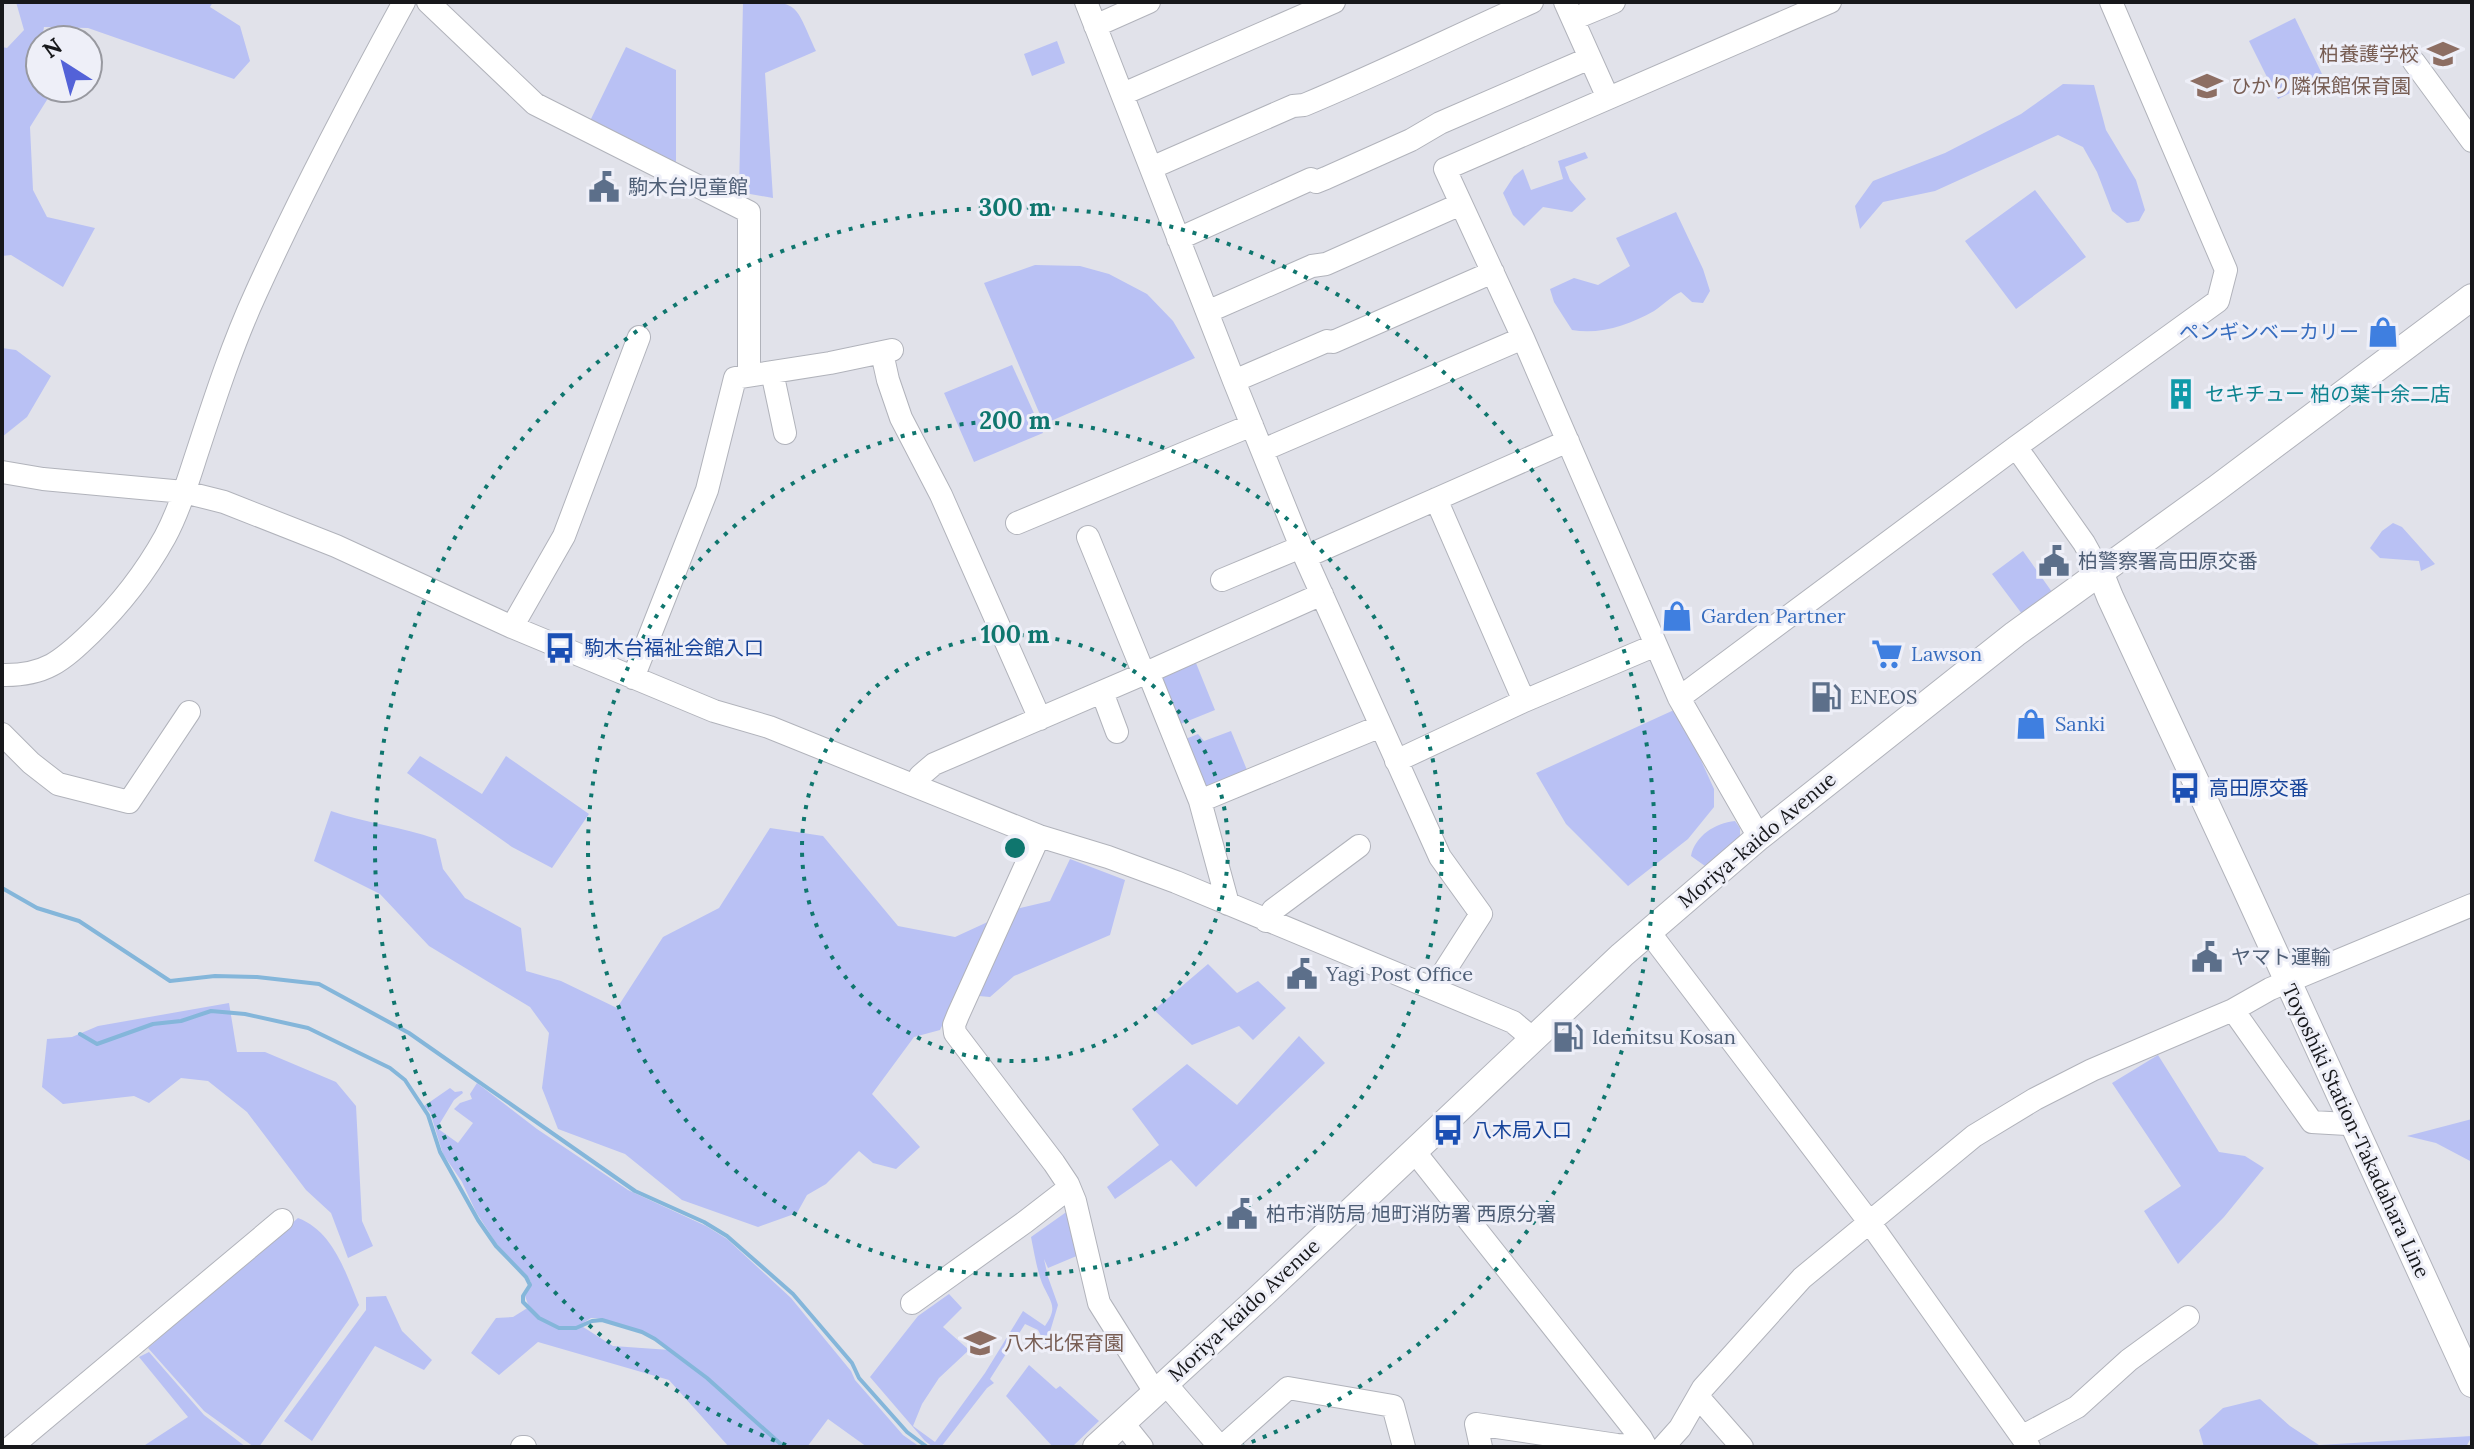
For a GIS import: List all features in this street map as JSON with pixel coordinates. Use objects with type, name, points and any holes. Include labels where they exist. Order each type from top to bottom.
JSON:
[{"type":"main road","name":"Moriya-kaido Avenue","points":[[1096,1447],[1265,1292],[1532,1038],[1759,837],[1923,706],[2472,297]]},
{"type":"main road","name":"Toyoshiki Station-Takadahara Line","points":[[2100,572],[2472,1384]]},
{"type":"street","points":[[2,675],[24,676],[68,656],[123,599],[166,535],[255,294],[404,2]]},
{"type":"street","points":[[428,2],[535,104],[749,212],[749,375]]},
{"type":"street","points":[[1086,2],[1303,552],[1440,857],[1481,914],[1433,989]]},
{"type":"street","points":[[1095,26],[1149,2]]},
{"type":"street","points":[[1123,94],[1334,2]]},
{"type":"street","points":[[1151,168],[1293,106],[1304,105],[1383,72],[1410,56],[1532,2]]},
{"type":"street","points":[[1608,98],[1569,11],[1614,2]]},
{"type":"street","points":[[1759,837],[1679,698],[1523,338],[1445,169],[1830,2]]},
{"type":"street","points":[[1679,698],[2218,301],[2226,270],[2111,2]]},
{"type":"street","points":[[1178,239],[1311,179],[1316,182],[1326,178],[1418,137],[1440,123],[1590,58]]},
{"type":"street","points":[[2414,62],[2468,125]]},
{"type":"street","points":[[1207,312],[1461,204]]},
{"type":"street","points":[[1234,381],[1327,341],[1333,342],[1493,272]]},
{"type":"street","points":[[512,627],[564,536],[639,337]]},
{"type":"street","points":[[1263,450],[1523,338]]},
{"type":"street","points":[[633,678],[707,490],[735,378],[887,352],[888,380],[901,418],[941,495],[1040,719]]},
{"type":"street","points":[[772,372],[785,433]]},
{"type":"street","points":[[1017,523],[1252,425]]},
{"type":"street","points":[[1222,580],[1303,552],[1436,499],[1568,441]]},
{"type":"street","points":[[2016,447],[2084,543],[2100,572]]},
{"type":"street","points":[[2,472],[43,479],[184,492],[224,502],[336,546],[512,627],[714,711],[769,727],[1039,836],[1108,857],[1228,904],[1513,1022],[1532,1038]]},
{"type":"street","points":[[1436,499],[1524,701]]},
{"type":"street","points":[[1088,537],[1200,801],[1228,904]]},
{"type":"street","points":[[916,786],[920,776],[934,764],[1322,594]]},
{"type":"street","points":[[1396,761],[1524,701],[1656,645]]},
{"type":"street","points":[[1102,692],[1117,732]]},
{"type":"street","points":[[2,734],[58,784],[129,802],[189,712]]},
{"type":"street","points":[[1200,801],[1381,726]]},
{"type":"street","points":[[1039,836],[958,1015],[955,1033],[1054,1163],[1069,1188],[1075,1201],[1099,1303],[1160,1387],[1221,1447],[1288,1388],[1393,1406],[1404,1447]]},
{"type":"street","points":[[1266,921],[1273,910],[1359,846]]},
{"type":"street","points":[[1481,1447],[1476,1424],[1555,1442],[1651,1447],[1680,1428],[1703,1388],[1802,1278],[1974,1136],[2035,1099],[2092,1070],[2233,1010],[2288,982],[2472,905]]},
{"type":"street","points":[[1649,932],[1870,1223],[2026,1442],[2077,1407],[2129,1360],[2188,1317]]},
{"type":"street","points":[[2233,1010],[2312,1122],[2347,1124],[2352,1121]]},
{"type":"street","points":[[1414,1151],[1651,1447]]},
{"type":"street","points":[[912,1303],[1069,1188]]},
{"type":"street","points":[[11,1447],[282,1220]]},
{"type":"street","points":[[1699,1398],[1742,1447]]},
{"type":"street","points":[[1122,1422],[1142,1447]]},
{"type":"shaded area","points":[[16,2],[213,2],[210,7],[240,26],[250,61],[234,79],[104,34],[104,24],[24,24],[24,30]]},
{"type":"shaded area","points":[[743,2],[775,2],[792,7],[803,22],[816,51],[765,73],[773,198],[739,192]]},
{"type":"shaded area","points":[[2295,18],[2323,76],[2278,99],[2249,41]]},
{"type":"shaded area","points":[[24,30],[24,104],[44,104],[30,127],[33,190],[47,217],[95,228],[63,287],[11,255],[2,256],[2,47],[7,48]]},
{"type":"shaded area","points":[[1057,41],[1065,63],[1032,76],[1024,54]]},
{"type":"shaded area","points":[[626,47],[676,70],[676,164],[589,123]]},
{"type":"shaded area","points":[[2063,84],[2094,85],[2106,130],[2136,180],[2145,210],[2139,221],[2127,223],[2112,211],[2097,172],[2083,147],[2058,135],[1935,191],[1883,202],[1860,229],[1855,206],[1873,181],[1945,153],[2021,114]]},
{"type":"shaded area","points":[[1585,152],[1588,158],[1565,167],[1570,180],[1586,199],[1572,212],[1543,207],[1524,226],[1513,215],[1503,193],[1514,176],[1523,169],[1531,190],[1563,179],[1558,161]]},
{"type":"shaded area","points":[[2035,190],[2086,257],[2016,309],[1965,241]]},
{"type":"shaded area","points":[[1676,212],[1710,291],[1703,303],[1692,302],[1681,292],[1635,321],[1604,330],[1572,330],[1554,302],[1550,289],[1574,278],[1598,285],[1630,266],[1616,238]]},
{"type":"shaded area","points":[[1035,265],[1080,266],[1109,274],[1147,294],[1173,321],[1195,358],[1044,424],[984,283]]},
{"type":"shaded area","points":[[2,348],[16,350],[51,376],[27,417],[2,437]]},
{"type":"shaded area","points":[[1012,365],[1043,433],[974,462],[944,393]]},
{"type":"shaded area","points":[[2393,523],[2402,527],[2435,564],[2421,571],[2419,561],[2380,558],[2370,548],[2382,531]]},
{"type":"shaded area","points":[[2023,551],[2052,592],[2022,614],[1992,574]]},
{"type":"shaded area","points":[[1196,663],[1215,710],[1178,725],[1159,678]]},
{"type":"shaded area","points":[[1674,710],[1714,789],[1714,807],[1688,839],[1628,886],[1566,824],[1536,773]]},
{"type":"shaded area","points":[[1231,731],[1247,770],[1202,788],[1183,740],[1198,734],[1204,741]]},
{"type":"shaded area","points":[[420,756],[482,794],[506,756],[589,814],[552,868],[512,847],[407,773]]},
{"type":"shaded area","points":[[331,811],[436,839],[443,869],[465,898],[521,928],[526,971],[561,981],[617,1008],[663,937],[719,908],[770,828],[823,836],[898,926],[955,937],[1016,909],[1050,901],[1070,859],[1125,880],[1110,935],[1014,976],[990,997],[957,994],[940,1030],[914,1037],[872,1094],[920,1147],[896,1169],[873,1163],[859,1151],[826,1184],[807,1195],[797,1213],[758,1227],[682,1200],[625,1154],[558,1129],[542,1088],[549,1033],[530,1007],[429,946],[380,894],[314,861]]},
{"type":"shaded area","points":[[1735,821],[1740,828],[1740,838],[1705,866],[1691,856],[1697,842],[1707,832],[1720,824]]},
{"type":"shaded area","points":[[1208,964],[1237,993],[1258,981],[1286,1008],[1253,1040],[1239,1026],[1192,1045],[1154,1010]]},
{"type":"shaded area","points":[[229,1003],[237,1052],[265,1052],[336,1082],[356,1106],[362,1221],[373,1246],[348,1258],[331,1213],[306,1190],[247,1112],[208,1081],[181,1078],[149,1103],[134,1096],[63,1104],[42,1087],[47,1039],[72,1037],[98,1026]]},
{"type":"shaded area","points":[[1299,1036],[1325,1063],[1196,1187],[1171,1160],[1115,1199],[1107,1187],[1159,1145],[1132,1109],[1187,1064],[1237,1105]]},
{"type":"shaded area","points":[[2158,1055],[2219,1152],[2245,1156],[2264,1168],[2224,1217],[2178,1264],[2144,1211],[2181,1186],[2112,1083]]},
{"type":"shaded area","points":[[477,1083],[537,1129],[628,1190],[727,1239],[791,1298],[855,1380],[903,1435],[920,1447],[867,1447],[828,1419],[807,1447],[729,1447],[669,1380],[538,1342],[499,1375],[471,1353],[496,1318],[513,1317],[529,1307],[525,1296],[531,1282],[496,1243],[476,1212],[462,1182],[443,1154],[430,1112],[424,1106],[450,1088],[455,1092],[462,1091],[437,1128],[458,1143],[473,1123],[454,1109],[472,1099],[470,1094]],"holes":[[[596,1318],[645,1333],[670,1350],[613,1346],[580,1325]]]},
{"type":"shaded area","points":[[2472,1119],[2472,1162],[2436,1143],[2407,1136]]},
{"type":"shaded area","points":[[1072,1208],[1079,1255],[1048,1268],[1044,1259],[1058,1305],[1046,1345],[1038,1330],[1025,1324],[990,1379],[994,1383],[941,1447],[933,1447],[925,1441],[870,1377],[918,1316],[949,1294],[962,1308],[943,1327],[969,1350],[939,1378],[922,1404],[913,1426],[935,1442],[985,1373],[1023,1311],[1045,1326],[1052,1314],[1052,1304],[1040,1278],[1031,1237]]},
{"type":"shaded area","points":[[298,1218],[320,1233],[337,1254],[359,1305],[259,1447],[254,1447],[204,1411],[148,1348]]},
{"type":"shaded area","points":[[386,1296],[402,1331],[432,1360],[424,1370],[375,1346],[312,1441],[284,1421],[366,1310],[366,1297]]},
{"type":"shaded area","points":[[149,1352],[204,1415],[246,1447],[142,1447],[188,1417],[139,1357]]},
{"type":"shaded area","points":[[1029,1365],[1056,1389],[1060,1386],[1099,1421],[1072,1447],[1053,1447],[1006,1396]]},
{"type":"shaded area","points":[[2260,1399],[2290,1426],[2319,1445],[2472,1436],[2466,1447],[2204,1447],[2199,1430],[2223,1408]]},
{"type":"waterway","points":[[2,888],[37,908],[79,921],[170,981],[215,976],[319,984],[409,1033],[635,1191],[704,1222],[727,1236],[793,1294],[852,1363],[859,1378],[907,1432],[927,1447]]},
{"type":"waterway","points":[[80,1034],[97,1044],[153,1024],[181,1021],[211,1011],[245,1014],[308,1028],[390,1068],[405,1080],[428,1115],[440,1152],[478,1220],[496,1246],[526,1277],[530,1285],[523,1302],[539,1318],[559,1328],[576,1328],[602,1320],[642,1332],[707,1378],[784,1447]]},
{"type":"place","name":"柏養護学校","points":[[2443,54]]},
{"type":"place","name":"ひかり隣保館保育園","points":[[2207,86]]},
{"type":"place","name":"駒木台児童館","points":[[604,187]]},
{"type":"place","name":"ペンギンベーカリー","points":[[2383,332]]},
{"type":"place","name":"セキチュー 柏の葉十余二店","points":[[2181,394]]},
{"type":"place","name":"柏警察署高田原交番","points":[[2054,561]]},
{"type":"place","name":"Garden Partner","points":[[1677,616]]},
{"type":"place","name":"駒木台福祉会館入口","points":[[560,648]]},
{"type":"place","name":"Lawson","points":[[1887,654]]},
{"type":"place","name":"ENEOS","points":[[1826,697]]},
{"type":"place","name":"Sanki","points":[[2031,724]]},
{"type":"place","name":"高田原交番","points":[[2185,788]]},
{"type":"place","name":"ヤマト運輸","points":[[2207,957]]},
{"type":"place","name":"Yagi Post Office","points":[[1302,974]]},
{"type":"place","name":"Idemitsu Kosan","points":[[1568,1037]]},
{"type":"place","name":"八木局入口","points":[[1448,1130]]},
{"type":"place","name":"柏市消防局 旭町消防署 西原分署","points":[[1242,1214]]},
{"type":"place","name":"八木北保育園","points":[[980,1343]]}]
